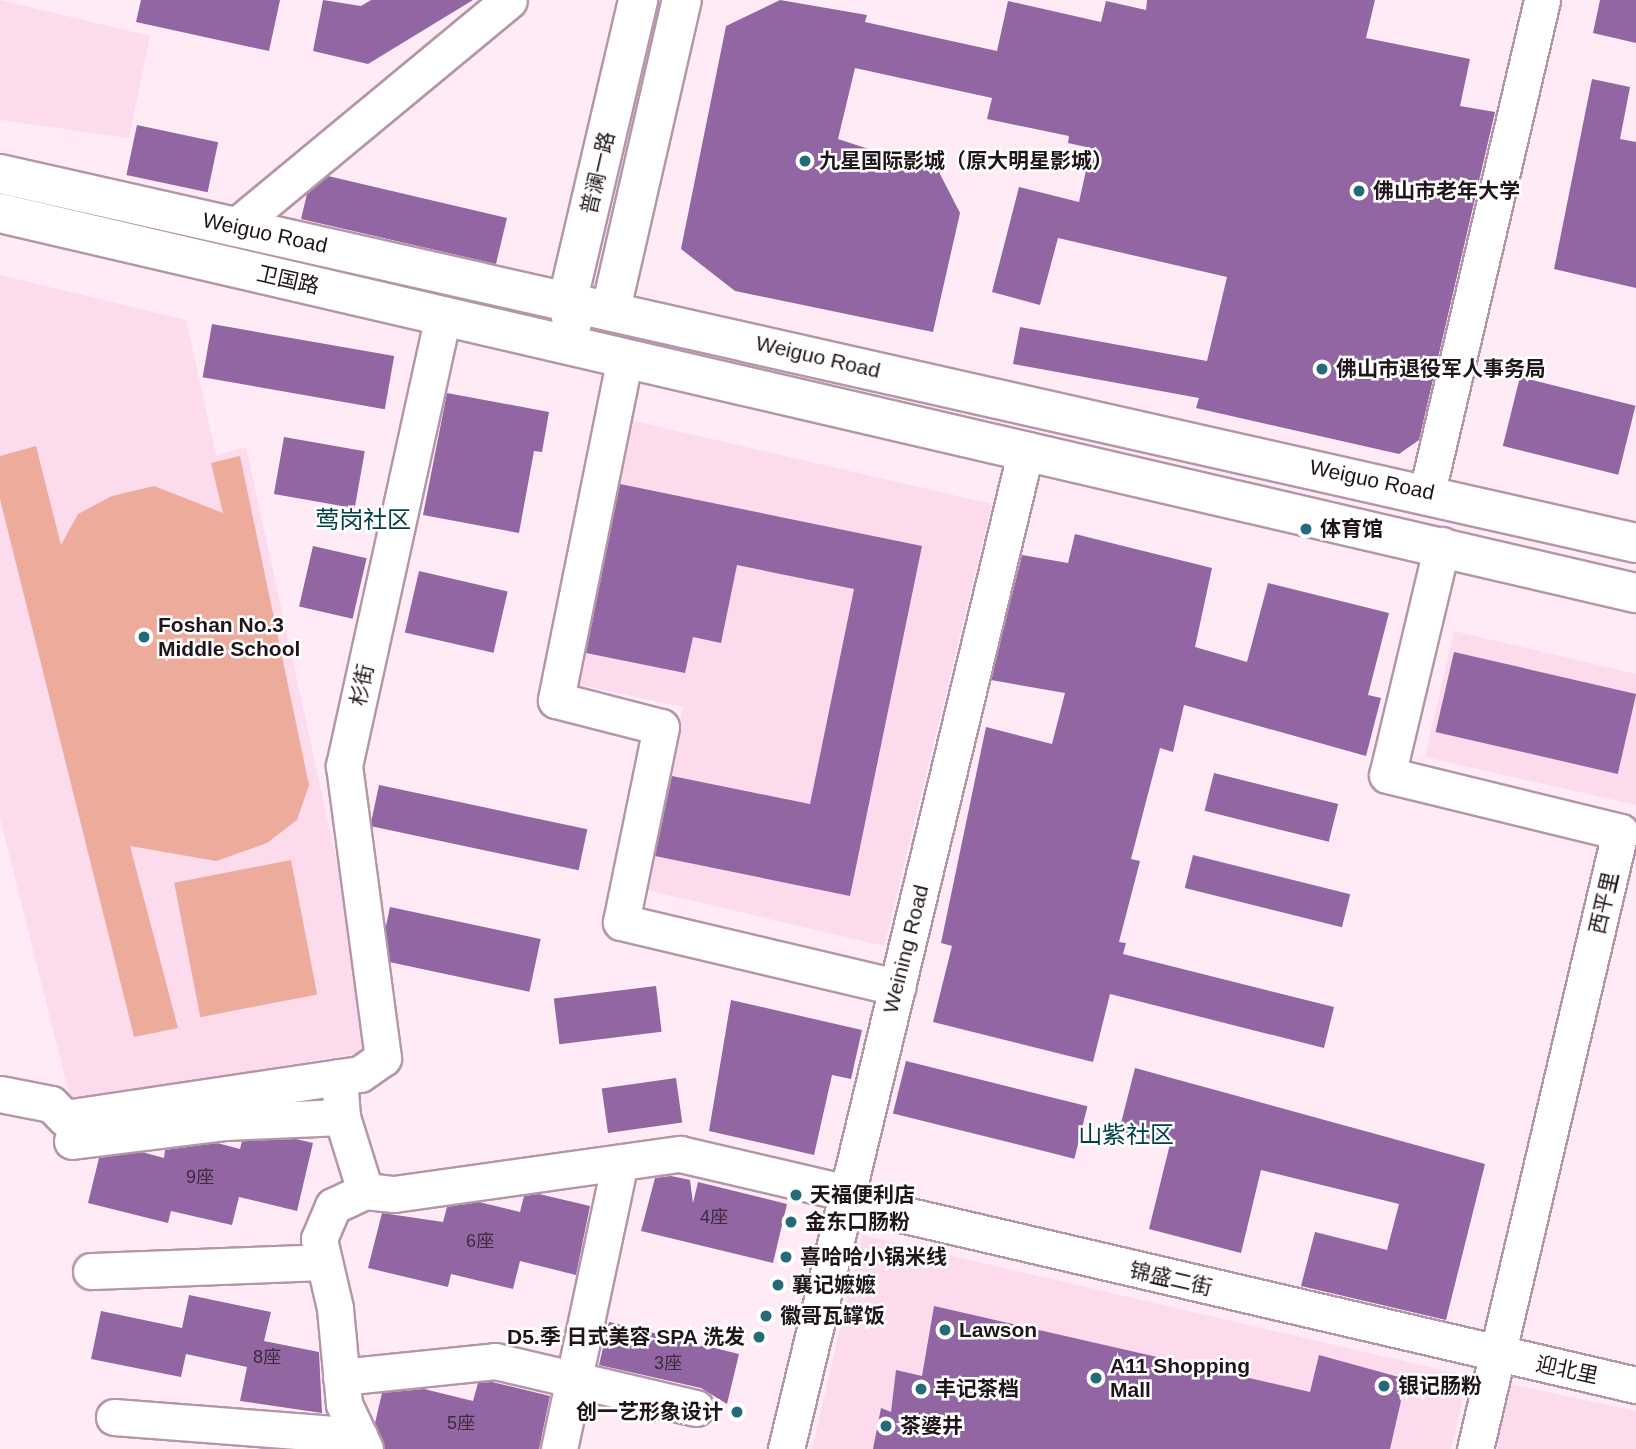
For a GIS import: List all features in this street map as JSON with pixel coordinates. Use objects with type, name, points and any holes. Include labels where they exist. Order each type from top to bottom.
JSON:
[{"type":"main road","name":"普澜一路","points":[[577,346],[568,299],[638,0]]},
{"type":"main road","name":"普澜一路","points":[[611,309],[682,0]]},
{"type":"main road","name":"Weiguo Road","points":[[0,174],[1427,492],[1636,543]]},
{"type":"main road","name":"卫国路","points":[[0,214],[1443,545],[1636,593]]},
{"type":"main road","points":[[577,346],[611,309]]},
{"type":"street","points":[[236,226],[509,0]]},
{"type":"street","points":[[1427,492],[1542,0]]},
{"type":"street","name":"杉街","points":[[339,1077],[360,1074],[383,1058],[344,766],[443,315]]},
{"type":"street","points":[[625,357],[556,701],[661,727],[621,922],[897,987]]},
{"type":"street","name":"Weining Road","points":[[786,1449],[1027,449]]},
{"type":"street","name":"西平里","points":[[1443,545],[1387,775],[1620,832],[1497,1356]]},
{"type":"street","points":[[69,1129],[339,1077],[342,1118],[366,1191],[333,1206],[319,1239],[344,1404],[362,1443]]},
{"type":"street","points":[[0,1094],[51,1104],[69,1129]]},
{"type":"street","points":[[69,1129],[342,1118]]},
{"type":"street","name":"锦盛二街","points":[[366,1191],[394,1194],[680,1154],[1497,1356]]},
{"type":"street","points":[[559,1449],[620,1163]]},
{"type":"street","points":[[91,1270],[324,1262]]},
{"type":"street","points":[[1475,1449],[1497,1356]]},
{"type":"street","name":"迎北里","points":[[1497,1356],[1636,1385]]},
{"type":"street","points":[[341,1377],[495,1361],[574,1377],[696,1408]]},
{"type":"street","points":[[114,1417],[362,1443]]},
{"type":"shaded area","points":[[0,0],[150,36],[129,138],[0,120]]},
{"type":"shaded area","name":"Foshan No.3 Middle School","points":[[0,275],[186,320],[216,455],[246,447],[378,1050],[71,1101],[0,818]]},
{"type":"shaded area","points":[[621,418],[992,504],[884,946],[643,889],[683,707],[571,683]]},
{"type":"shaded area","points":[[36,446],[61,545],[78,514],[112,496],[154,486],[223,513],[211,463],[240,456],[309,785],[297,820],[267,843],[216,861],[130,846],[178,1028],[134,1037],[0,499],[0,456]]},
{"type":"shaded area","points":[[1454,631],[1636,674],[1636,805],[1425,757]]},
{"type":"shaded area","points":[[291,860],[317,994],[200,1017],[174,883]]},
{"type":"shaded area","points":[[862,1235],[1468,1376],[1451,1449],[812,1449]]},
{"type":"shaded area","points":[[1510,1384],[1636,1411],[1636,1449],[1497,1449]]},
{"type":"building","points":[[141,0],[280,0],[269,51],[136,22]]},
{"type":"building","points":[[323,0],[361,6],[371,0],[473,0],[368,64],[313,51]]},
{"type":"building","points":[[780,0],[867,15],[865,22],[997,51],[1008,1],[1101,22],[1106,1],[1146,10],[1147,0],[1375,0],[1366,38],[1470,59],[1460,106],[1495,112],[1419,440],[1399,454],[1196,408],[1199,398],[1013,364],[1020,327],[1207,361],[1227,277],[1058,238],[1040,305],[992,292],[1019,187],[1079,202],[1091,148],[1068,143],[1069,136],[987,119],[992,98],[855,68],[838,139],[939,172],[960,213],[933,332],[735,291],[681,249],[726,26]]},
{"type":"building","points":[[1600,0],[1636,0],[1636,43],[1593,33]]},
{"type":"building","points":[[1592,79],[1630,87],[1620,139],[1636,142],[1636,288],[1554,269]]},
{"type":"building","points":[[137,125],[218,142],[208,192],[126,175]]},
{"type":"building","points":[[328,176],[507,218],[496,264],[301,219],[307,194]]},
{"type":"building","points":[[212,324],[394,356],[385,409],[203,377]]},
{"type":"building","points":[[1520,377],[1635,406],[1618,475],[1503,446]]},
{"type":"building","points":[[447,393],[549,412],[542,452],[534,451],[519,533],[423,515]]},
{"type":"building","points":[[284,437],[365,451],[355,508],[274,494]]},
{"type":"building","points":[[620,484],[922,546],[850,896],[655,856],[672,776],[810,804],[854,589],[737,565],[721,643],[693,637],[685,673],[586,653]]},
{"type":"building","points":[[1075,534],[1212,568],[1195,647],[1247,662],[1268,583],[1389,613],[1368,695],[1381,698],[1366,756],[1184,705],[1173,752],[1160,748],[1131,859],[1140,861],[1119,942],[1126,943],[1123,954],[1334,1007],[1324,1048],[1110,994],[1093,1062],[933,1022],[952,946],[941,943],[986,727],[1052,744],[1065,693],[991,680],[1022,555],[1068,563]]},
{"type":"building","points":[[313,546],[367,558],[353,619],[299,606]]},
{"type":"building","points":[[419,571],[508,591],[493,653],[405,632]]},
{"type":"building","points":[[1454,652],[1636,694],[1618,774],[1436,732]]},
{"type":"building","points":[[1214,773],[1338,804],[1329,842],[1205,811]]},
{"type":"building","points":[[379,785],[587,829],[579,870],[370,826]]},
{"type":"building","points":[[1193,855],[1350,894],[1342,927],[1185,888]]},
{"type":"building","points":[[390,907],[541,939],[529,992],[379,960]]},
{"type":"building","points":[[656,986],[662,1032],[559,1044],[554,999]]},
{"type":"building","points":[[731,1000],[862,1030],[851,1079],[832,1075],[814,1155],[709,1131]]},
{"type":"building","points":[[906,1061],[1087,1106],[1074,1159],[893,1113]]},
{"type":"building","points":[[1135,1068],[1485,1164],[1446,1320],[1301,1286],[1315,1232],[1387,1250],[1399,1204],[1261,1170],[1241,1253],[1149,1229],[1170,1144],[1119,1131]]},
{"type":"building","points":[[676,1078],[682,1123],[608,1133],[602,1088]]},
{"type":"building","points":[[296,1139],[313,1143],[297,1211],[239,1197],[232,1225],[171,1211],[168,1223],[88,1203],[99,1158],[142,1152],[164,1158],[165,1150],[217,1143],[240,1149],[242,1141]]},
{"type":"building","points":[[671,1176],[690,1180],[693,1203],[698,1182],[787,1204],[773,1263],[641,1231],[655,1178]]},
{"type":"building","points":[[539,1194],[590,1206],[576,1275],[520,1261],[513,1289],[451,1274],[448,1287],[368,1268],[382,1213],[443,1222],[447,1207],[479,1202],[520,1212],[524,1196]]},
{"type":"building","points":[[189,1295],[271,1312],[264,1341],[319,1352],[322,1413],[240,1401],[247,1367],[186,1354],[181,1377],[91,1359],[101,1311],[182,1328]]},
{"type":"building","name":"A11 Shopping Mall","points":[[934,1306],[1310,1392],[1319,1355],[1406,1379],[1390,1449],[873,1449],[881,1408],[891,1412],[896,1370],[922,1376]]},
{"type":"building","points":[[609,1322],[739,1354],[727,1404],[701,1388],[599,1365]]},
{"type":"building","points":[[492,1382],[550,1396],[539,1449],[385,1449],[375,1423],[382,1393],[424,1389],[473,1401],[478,1383]]},
{"type":"place","name":"九星国际影城（原大明星影城）","points":[[805,161]]},
{"type":"place","name":"佛山市老年大学","points":[[1359,191]]},
{"type":"place","name":"佛山市退役军人事务局","points":[[1322,369]]},
{"type":"place","name":"体育馆","points":[[1306,529]]},
{"type":"place","name":"Foshan No.3 Middle School","points":[[144,637]]},
{"type":"place","name":"天福便利店","points":[[796,1195]]},
{"type":"place","name":"金东口肠粉","points":[[791,1222]]},
{"type":"place","name":"喜哈哈小锅米线","points":[[786,1257]]},
{"type":"place","name":"襄记嬷嬷","points":[[778,1285]]},
{"type":"place","name":"徽哥瓦罉饭","points":[[766,1316]]},
{"type":"place","name":"Lawson","points":[[945,1330]]},
{"type":"place","name":"D5.季 日式美容 SPA 洗发","points":[[759,1337]]},
{"type":"place","name":"A11 Shopping Mall","points":[[1096,1378]]},
{"type":"place","name":"银记肠粉","points":[[1384,1386]]},
{"type":"place","name":"丰记茶档","points":[[921,1389]]},
{"type":"place","name":"创一艺形象设计","points":[[737,1412]]},
{"type":"place","name":"茶婆井","points":[[886,1426]]},
{"type":"district","name":"莺岗社区","points":[[363,520]]},
{"type":"district","name":"山紫社区","points":[[1126,1135]]}]
